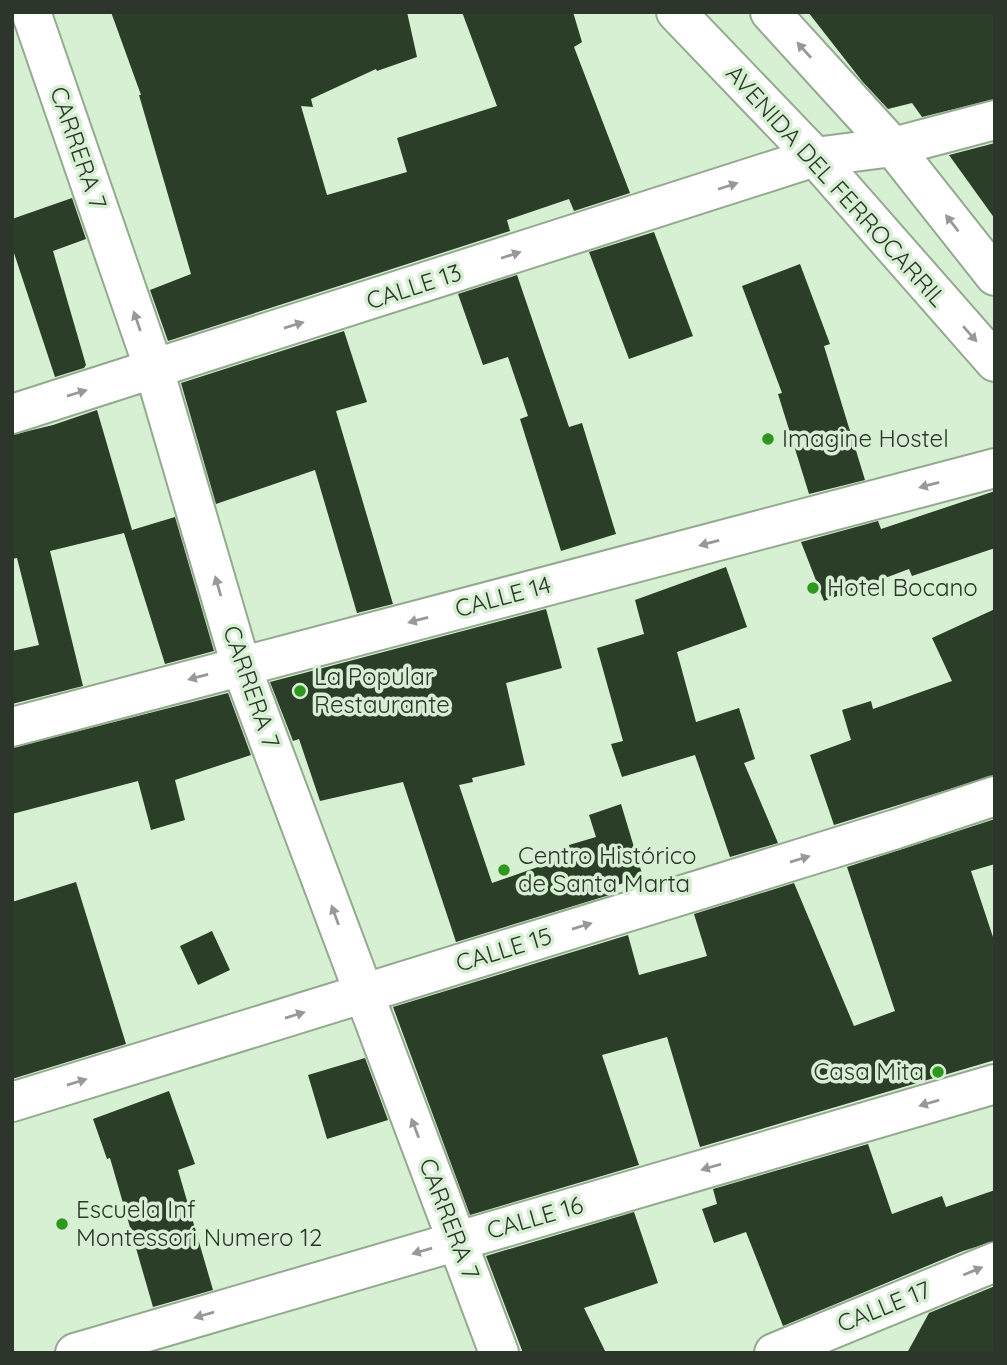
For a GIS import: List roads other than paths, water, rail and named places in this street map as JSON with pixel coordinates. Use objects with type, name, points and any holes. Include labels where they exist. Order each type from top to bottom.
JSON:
[{"type":"street","name":"CARRERA 7","points":[[31,12],[154,369],[241,666],[499,1353]]},
{"type":"street","name":"AVENIDA DEL FERROCARRIL","points":[[676,12],[815,157],[995,362]]},
{"type":"street","points":[[769,12],[892,147],[995,276]]},
{"type":"street","name":"CALLE 13","points":[[12,414],[815,157],[892,147],[995,120]]},
{"type":"street","name":"CALLE 14","points":[[12,727],[995,468]]},
{"type":"street","name":"CALLE 15","points":[[12,1102],[995,796]]},
{"type":"street","name":"CALLE 16","points":[[75,1353],[995,1084]]},
{"type":"street","name":"CALLE 17","points":[[774,1353],[995,1262]]},
{"type":"place","name":"Imagine Hostel","points":[[768,439]]},
{"type":"place","name":"Hotel Bocano","points":[[813,588]]},
{"type":"place","name":"La Popular Restaurante","points":[[300,691]]},
{"type":"place","name":"Centro Histórico de Santa Marta","points":[[504,870]]},
{"type":"place","name":"Casa Mita","points":[[938,1072]]},
{"type":"place","name":"Escuela Inf Montessori Numero 12","points":[[62,1224]]}]
